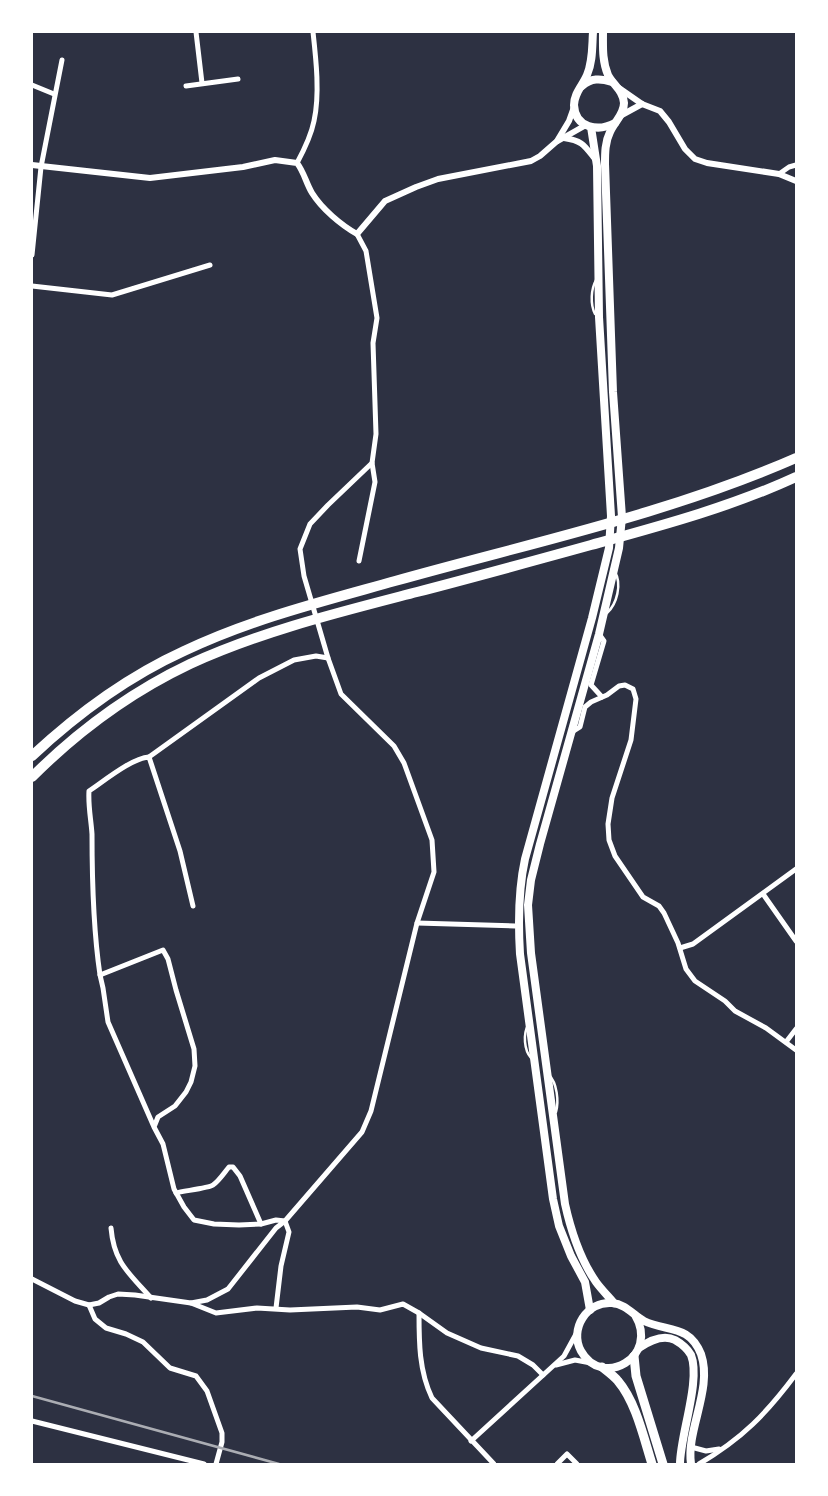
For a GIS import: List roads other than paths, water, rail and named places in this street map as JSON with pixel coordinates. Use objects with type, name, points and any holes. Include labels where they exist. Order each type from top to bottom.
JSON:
[{"type":"highway","points":[[32,756],[72,721],[121,685],[214,637],[296,609],[641,514],[739,482],[796,458]]},
{"type":"highway","points":[[32,777],[110,711],[156,682],[212,655],[305,622],[640,532],[733,502],[796,477]]},
{"type":"highway","points":[[637,1352],[636,1376],[663,1465]]},
{"type":"highway","points":[[597,1365],[616,1379],[625,1390],[652,1465]]},
{"type":"main road","points":[[593,32],[592,60],[575,96],[574,106],[580,120],[589,126],[608,127],[618,119]]},
{"type":"main road","points":[[603,32],[603,61],[624,99],[623,111],[609,134],[605,164],[613,392],[622,517],[620,548],[599,634],[540,844],[528,905],[531,953],[552,1118],[569,1222],[596,1282],[614,1303]]},
{"type":"main road","points":[[580,88],[595,79],[613,83]]},
{"type":"main road","points":[[589,126],[596,160],[599,317],[611,516],[610,548],[528,846],[521,878],[518,924],[552,1199],[559,1226],[585,1282],[590,1310]]},
{"type":"main road","points":[[680,1461],[693,1382],[691,1355],[685,1347],[670,1338],[651,1341],[623,1365],[609,1368],[597,1365],[580,1350],[577,1331],[580,1323],[597,1305],[622,1305],[649,1323],[683,1333],[699,1351],[704,1380],[690,1451],[691,1465]]},
{"type":"main road","points":[[635,1315],[642,1331],[637,1352]]},
{"type":"main road","points":[[680,1461],[690,1451]]},
{"type":"street","points":[[196,32],[202,83]]},
{"type":"street","points":[[297,163],[314,121],[317,70],[313,32]]},
{"type":"street","points":[[32,256],[41,167],[62,60]]},
{"type":"street","points":[[186,86],[238,79]]},
{"type":"street","points":[[613,83],[642,104],[660,110],[685,149],[695,159],[779,174],[796,181]]},
{"type":"street","points":[[32,85],[54,94]]},
{"type":"street","points":[[618,119],[642,104]]},
{"type":"street","points":[[556,142],[569,121],[574,106]]},
{"type":"street","points":[[357,234],[385,201],[438,179],[531,161],[556,142],[589,126]]},
{"type":"street","points":[[564,138],[584,143],[596,160]]},
{"type":"street","points":[[32,165],[150,178],[243,167],[275,160],[297,163],[317,199],[346,228],[357,234],[366,251],[377,318],[373,343],[376,435],[372,463],[375,482],[359,561]]},
{"type":"street","points":[[779,174],[796,165]]},
{"type":"street","points":[[32,286],[112,295],[210,265]]},
{"type":"street","points":[[191,1303],[207,1300],[228,1289],[276,1228],[285,1222],[362,1132],[371,1111],[417,923],[434,872],[432,840],[404,763],[394,746],[341,694],[304,576],[300,550],[310,524],[372,463]]},
{"type":"street","points":[[599,634],[604,640],[592,685],[602,697]]},
{"type":"street","points":[[285,1222],[276,1220],[261,1224],[214,1224],[194,1220],[176,1193],[163,1144],[108,1022],[94,934],[88,804],[89,791],[143,757],[149,757],[259,678],[295,660],[328,657]]},
{"type":"street","points":[[571,733],[580,727],[585,707],[591,702],[620,686],[633,689],[636,699],[631,740],[608,816],[611,849],[643,897],[659,906],[664,913],[686,969],[695,981],[735,1011],[796,1049]]},
{"type":"street","points":[[149,757],[180,851],[193,906]]},
{"type":"street","points":[[680,948],[692,944],[796,869]]},
{"type":"street","points":[[763,894],[796,941]]},
{"type":"street","points":[[417,923],[514,926]]},
{"type":"street","points":[[100,975],[163,950],[169,959],[194,1049],[195,1066],[186,1093],[175,1106],[159,1117],[154,1127]]},
{"type":"street","points":[[786,1042],[796,1029]]},
{"type":"street","points":[[176,1193],[207,1188],[229,1167],[233,1167],[240,1176],[261,1224]]},
{"type":"street","points":[[276,1308],[281,1266],[289,1232],[285,1222]]},
{"type":"street","points":[[111,1228],[120,1262],[151,1298]]},
{"type":"street","points":[[32,1279],[75,1301],[89,1305],[118,1294],[191,1303],[216,1312],[257,1308],[290,1310],[357,1307],[380,1310],[403,1304],[419,1312],[447,1334],[481,1348],[518,1356],[534,1365],[544,1375]]},
{"type":"street","points":[[89,1305],[94,1320],[106,1328],[143,1342],[170,1368],[196,1376],[207,1391],[222,1433],[216,1465]]},
{"type":"street","points":[[419,1312],[422,1368],[432,1398],[494,1465]]},
{"type":"street","points":[[471,1441],[564,1356],[577,1331]]},
{"type":"street","points":[[553,1366],[575,1360],[597,1365]]},
{"type":"street","points":[[699,1465],[726,1447],[759,1419],[796,1374]]},
{"type":"street","points":[[32,1421],[204,1465]]},
{"type":"street","points":[[690,1451],[715,1451],[726,1447]]},
{"type":"street","points":[[557,1465],[567,1454],[577,1465]]},
{"type":"railway","points":[[32,1396],[279,1464]]}]
